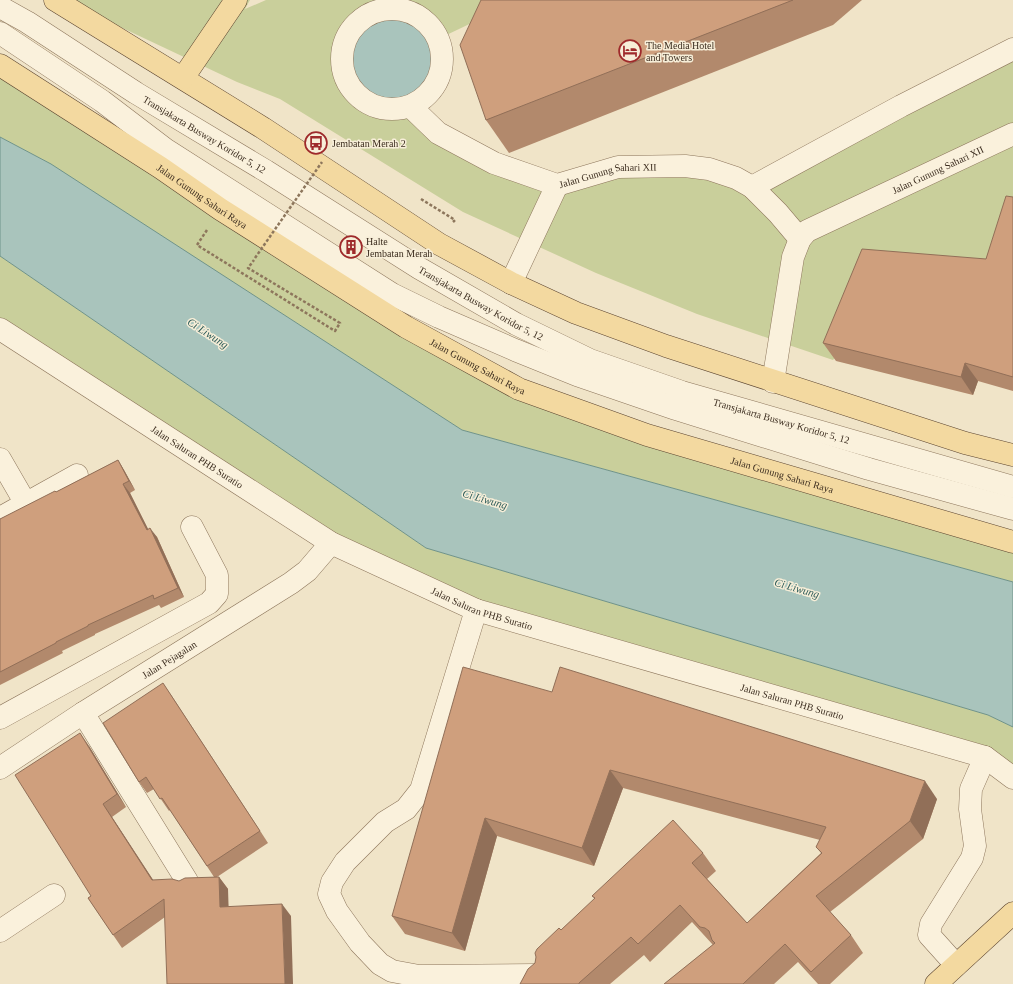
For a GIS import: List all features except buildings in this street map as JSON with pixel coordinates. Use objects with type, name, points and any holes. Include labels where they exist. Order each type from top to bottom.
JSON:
[{"type":"main road","points":[[55,0],[183,78],[304,155],[439,244],[511,283],[576,313],[666,346],[773,382],[965,443],[1013,455]]},
{"type":"main road","points":[[183,78],[236,0]]},
{"type":"main road","name":"Jalan Gunung Sahari Raya","points":[[0,65],[161,168],[226,213],[406,327],[519,389],[654,437],[1013,542]]},
{"type":"main road","points":[[936,984],[1013,913]]},
{"type":"street","name":"Transjakarta Busway Koridor 5, 12","points":[[0,7],[27,22],[136,93],[266,171],[419,268],[516,324],[590,360],[682,392],[1013,487]]},
{"type":"street","points":[[392,8],[411,12],[427,22],[438,39],[441,61],[437,80],[427,96],[411,107],[392,111],[373,107],[357,96],[347,80],[343,58],[347,39],[358,23],[374,12],[392,8]]},
{"type":"street","name":"Transjakarta Busway Koridor 5, 12","points":[[0,33],[102,101],[165,149],[392,294],[439,317],[577,375],[676,409],[869,469],[1013,509]]},
{"type":"street","points":[[752,187],[901,106],[1013,49]]},
{"type":"street","name":"Jalan Gunung Sahari XII","points":[[411,107],[438,133],[494,163],[557,185],[618,167],[685,166],[709,169],[736,178],[752,187],[778,213],[800,239],[807,231],[1013,134]]},
{"type":"street","points":[[511,283],[557,185]]},
{"type":"street","points":[[773,382],[794,257],[800,239]]},
{"type":"street","name":"Jalan Saluran PHB Suratio","points":[[0,329],[331,544],[476,610],[984,757],[1013,778]]},
{"type":"street","points":[[0,459],[26,504]]},
{"type":"street","points":[[0,518],[77,475]]},
{"type":"street","points":[[0,718],[210,603],[217,594],[217,575],[192,527]]},
{"type":"street","name":"Jalan Pejagalan","points":[[0,768],[83,712],[291,583],[307,570],[331,544]]},
{"type":"street","points":[[476,610],[421,790],[406,810],[385,822],[345,862],[332,882],[330,894],[337,911],[360,943],[380,964],[392,971],[418,976],[536,975]]},
{"type":"street","points":[[83,712],[187,880]]},
{"type":"street","points":[[956,965],[929,935],[931,924],[972,858],[975,846],[970,809],[971,789],[984,757]]},
{"type":"street","points":[[0,931],[54,895]]},
{"type":"path","points":[[197,245],[335,331],[340,323],[248,268],[322,162]]},
{"type":"green space","points":[[63,0],[250,0],[245,9],[266,0],[520,0],[438,39],[427,23],[411,107],[557,185],[685,166],[752,187],[1013,49],[1013,209],[987,269],[840,351],[833,360],[697,314],[596,273],[463,212],[280,99],[237,82]]},
{"type":"green space","points":[[0,65],[519,389],[1013,541],[1013,582],[462,430],[47,162],[0,137]]},
{"type":"green space","points":[[0,256],[426,548],[988,715],[1013,727],[1013,780],[984,757],[476,610],[331,543],[0,329]]},
{"type":"water","points":[[392,9],[411,13],[427,24],[438,40],[442,59],[438,78],[427,94],[411,105],[392,109],[373,105],[357,94],[346,78],[342,59],[346,40],[357,24],[373,13]]},
{"type":"water","name":"Ci Liwung","points":[[0,137],[51,164],[462,430],[1013,582],[1013,727],[988,715],[426,548],[0,256]]},
{"type":"place","name":"The Media Hotel and Towers","points":[[630,51]]},
{"type":"place","name":"Jembatan Merah 2","points":[[316,143]]},
{"type":"place","name":"Halte Jembatan Merah","points":[[351,247]]}]
